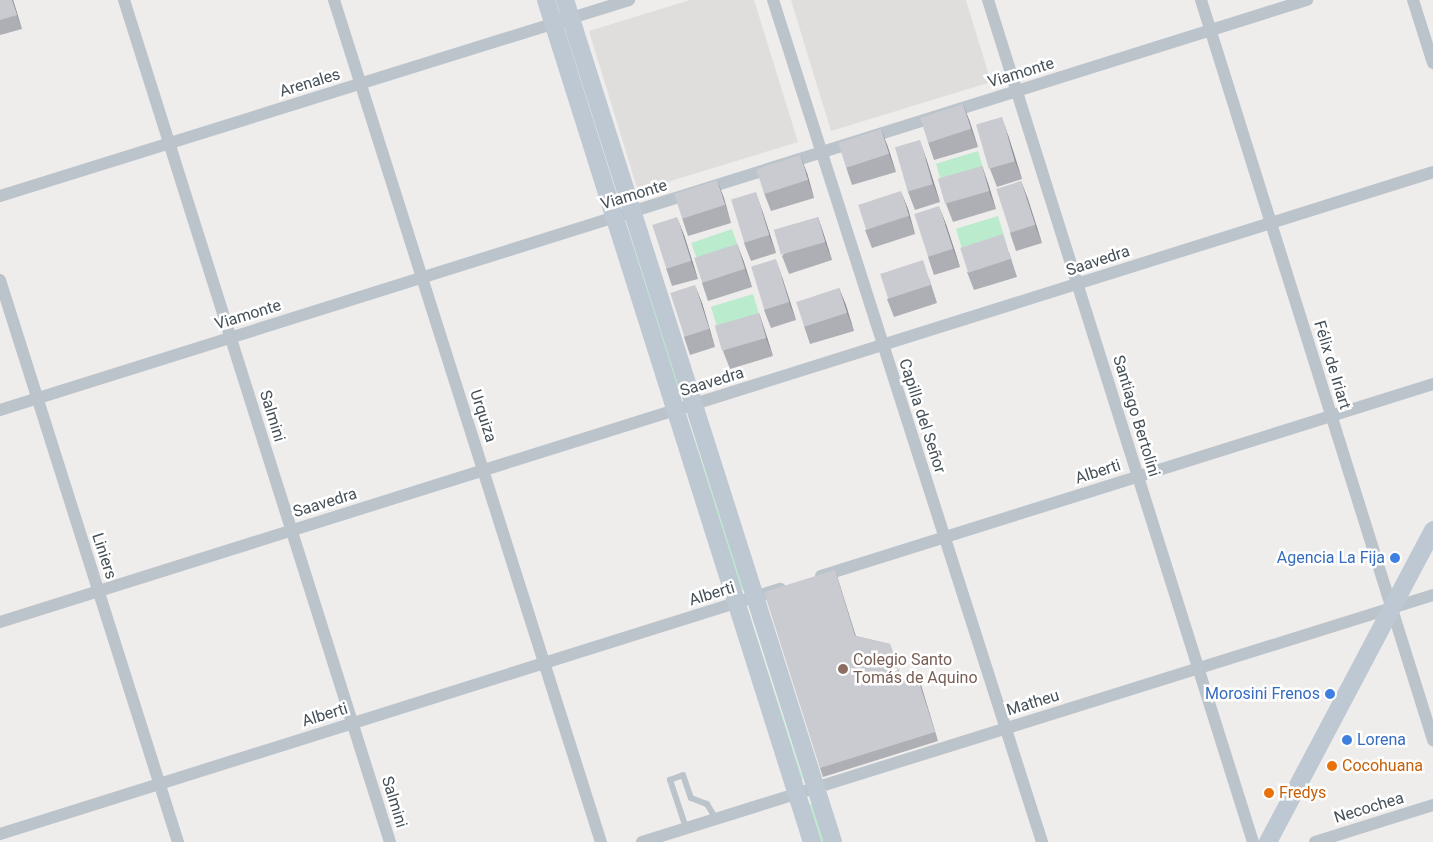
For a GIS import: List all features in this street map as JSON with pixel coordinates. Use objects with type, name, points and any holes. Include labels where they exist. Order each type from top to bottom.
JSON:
[{"type":"main road","points":[[546,0],[812,842]]},
{"type":"main road","points":[[566,0],[832,842]]},
{"type":"main road","points":[[1268,842],[1433,530]]},
{"type":"street","name":"Salmini","points":[[124,0],[390,842]]},
{"type":"street","name":"Urquiza","points":[[334,0],[601,842]]},
{"type":"street","name":"Arenales","points":[[0,196],[629,0]]},
{"type":"street","name":"Capilla del Señor","points":[[773,0],[820,153],[1042,842]]},
{"type":"street","name":"Santiago Bertolini","points":[[988,0],[1253,842]]},
{"type":"street","name":"Félix de Iriart","points":[[1200,0],[1433,740]]},
{"type":"street","name":"Viamonte","points":[[0,410],[1307,0]]},
{"type":"street","points":[[1413,0],[1433,63]]},
{"type":"street","name":"Saavedra","points":[[0,622],[1433,172]]},
{"type":"street","name":"Liniers","points":[[0,280],[178,842]]},
{"type":"street","name":"Alberti","points":[[812,579],[1433,384]]},
{"type":"street","name":"Alberti","points":[[0,834],[793,585]]},
{"type":"street","name":"Matheu","points":[[642,842],[1433,595]]},
{"type":"street","name":"Necochea","points":[[1315,842],[1433,805]]},
{"type":"lane","points":[[686,828],[670,780],[683,775],[691,798],[707,804],[716,819]]},
{"type":"shaded area","points":[[690,0],[754,0],[798,142],[638,191],[589,31]]},
{"type":"shaded area","points":[[791,0],[966,0],[991,82],[831,131]]},
{"type":"green space","points":[[978,151],[987,181],[945,194],[936,164]]},
{"type":"green space","points":[[998,216],[1007,246],[965,259],[956,229]]},
{"type":"green space","points":[[627,226],[682,396],[679,397],[624,227]]},
{"type":"green space","points":[[732,229],[742,258],[701,272],[691,243]]},
{"type":"green space","points":[[753,294],[762,324],[720,337],[711,307]]},
{"type":"green space","points":[[688,419],[744,589],[742,590],[739,590]]},
{"type":"green space","points":[[748,610],[803,779],[800,780],[745,611]]},
{"type":"green space","points":[[808,803],[813,805],[824,842],[817,842]]},
{"type":"building","points":[[0,0],[12,0],[17,15],[0,20]]},
{"type":"building","points":[[963,104],[971,129],[928,143],[920,118]]},
{"type":"building","points":[[1002,117],[1015,161],[989,169],[976,124]]},
{"type":"building","points":[[881,129],[889,154],[846,168],[838,143]]},
{"type":"building","points":[[920,140],[933,184],[908,191],[895,147]]},
{"type":"building","points":[[800,155],[808,180],[764,194],[756,169]]},
{"type":"building","points":[[982,166],[989,191],[945,204],[938,179]]},
{"type":"building","points":[[717,180],[725,205],[682,219],[674,194]]},
{"type":"building","points":[[1021,181],[1035,225],[1010,233],[996,189]]},
{"type":"building","points":[[901,191],[909,216],[866,230],[858,205]]},
{"type":"building","points":[[756,192],[769,235],[744,243],[731,200]]},
{"type":"building","points":[[939,206],[953,249],[928,257],[914,214]]},
{"type":"building","points":[[677,217],[691,261],[666,269],[652,225]]},
{"type":"building","points":[[818,217],[825,242],[781,255],[774,230]]},
{"type":"building","points":[[1003,234],[1011,259],[968,273],[960,248]]},
{"type":"building","points":[[737,244],[745,269],[702,283],[694,258]]},
{"type":"building","points":[[776,259],[789,302],[764,310],[751,267]]},
{"type":"building","points":[[923,260],[931,285],[888,299],[880,274]]},
{"type":"building","points":[[695,285],[709,329],[684,337],[670,293]]},
{"type":"building","points":[[839,288],[847,313],[804,327],[796,302]]},
{"type":"building","points":[[759,313],[766,338],[722,351],[715,326]]},
{"type":"building","name":"Colegio Santo Tomás de Aquino","points":[[835,570],[855,636],[890,644],[901,680],[917,676],[935,732],[820,768],[764,592]]},
{"type":"place","name":"Agencia La Fija","points":[[1395,558]]},
{"type":"place","name":"Colegio Santo Tomás de Aquino","points":[[843,669]]},
{"type":"place","name":"Morosini Frenos","points":[[1330,694]]},
{"type":"place","name":"Lorena","points":[[1347,740]]},
{"type":"place","name":"Cocohuana","points":[[1332,766]]},
{"type":"place","name":"Fredys","points":[[1269,793]]}]
